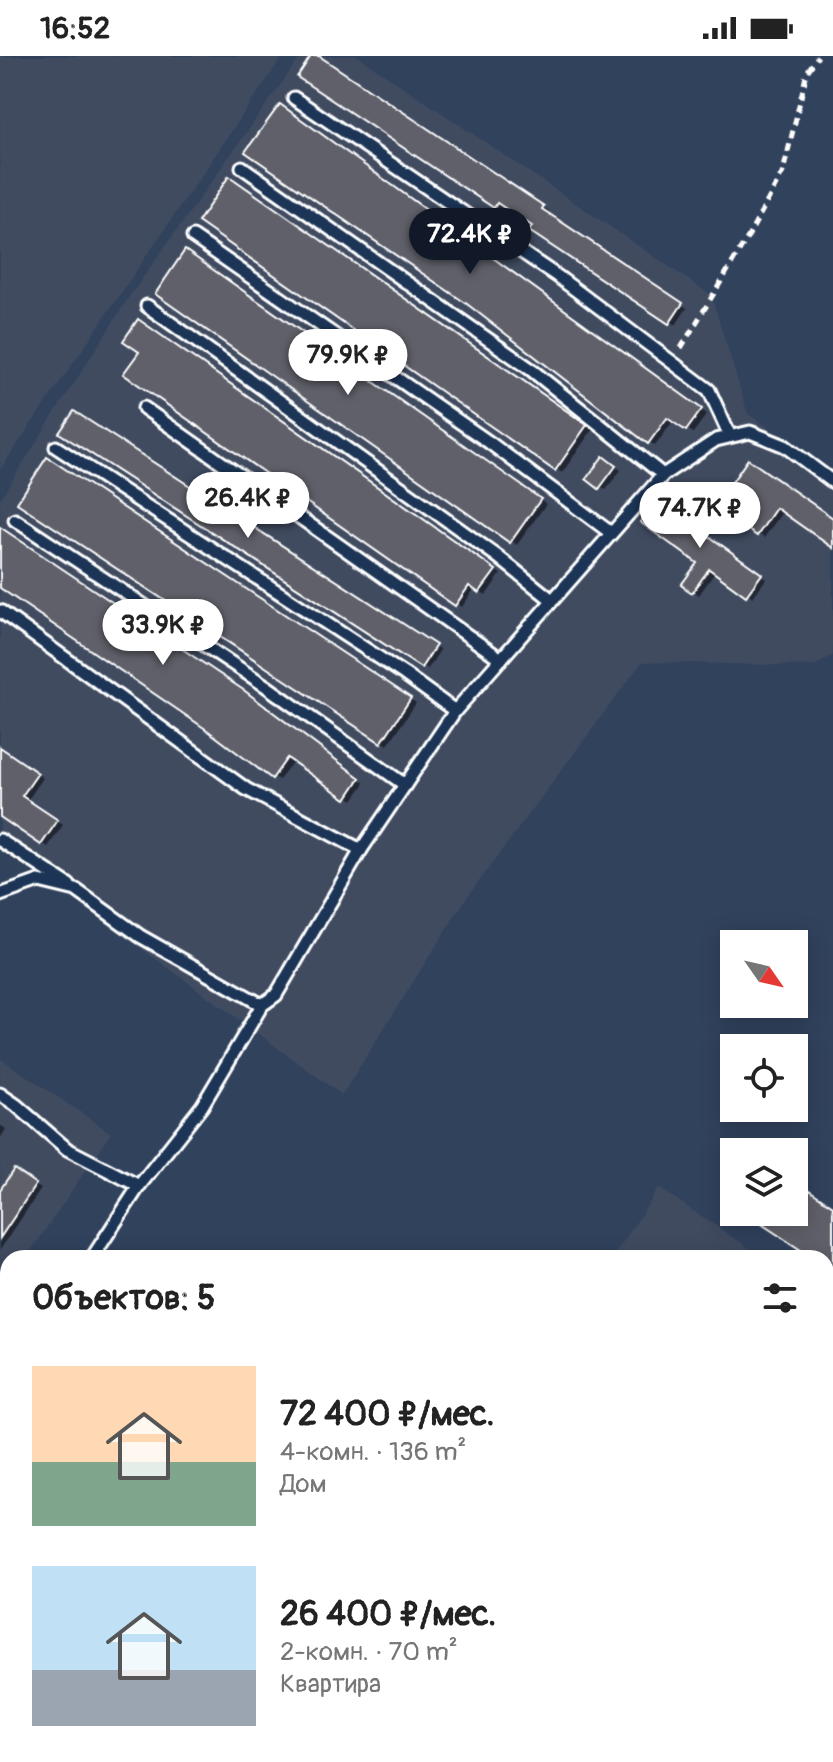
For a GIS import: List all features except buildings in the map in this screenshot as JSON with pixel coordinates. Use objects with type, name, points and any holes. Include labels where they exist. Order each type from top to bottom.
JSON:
[{"type":"lane","points":[[294,98],[557,276],[709,390],[730,436]]},
{"type":"lane","points":[[242,167],[529,368],[663,475]]},
{"type":"lane","points":[[193,237],[490,443],[611,533]]},
{"type":"lane","points":[[147,306],[497,556],[552,600]]},
{"type":"lane","points":[[144,408],[501,659]]},
{"type":"lane","points":[[97,1250],[139,1186],[202,1106],[262,1005],[276,995],[361,850],[455,711],[663,475],[716,440],[750,432],[785,446],[833,482]]},
{"type":"lane","points":[[56,447],[404,674],[455,711]]},
{"type":"lane","points":[[15,520],[266,686],[405,785]]},
{"type":"lane","points":[[0,611],[246,789],[361,850]]},
{"type":"lane","points":[[0,840],[140,936],[262,1005]]},
{"type":"lane","points":[[0,895],[39,881],[76,890]]},
{"type":"lane","points":[[0,1094],[67,1149],[139,1186]]},
{"type":"path","points":[[672,363],[783,172],[807,72],[818,56]]},
{"type":"shaded area","points":[[0,56],[283,56],[0,470]]},
{"type":"shaded area","points":[[301,56],[358,56],[711,295],[748,414],[833,470],[833,655],[815,666],[642,662],[465,900],[342,1095],[0,848],[0,499],[129,297]]},
{"type":"shaded area","points":[[0,1058],[111,1133],[31,1250],[0,1250]]},
{"type":"shaded area","points":[[659,1188],[752,1250],[617,1250]]}]
